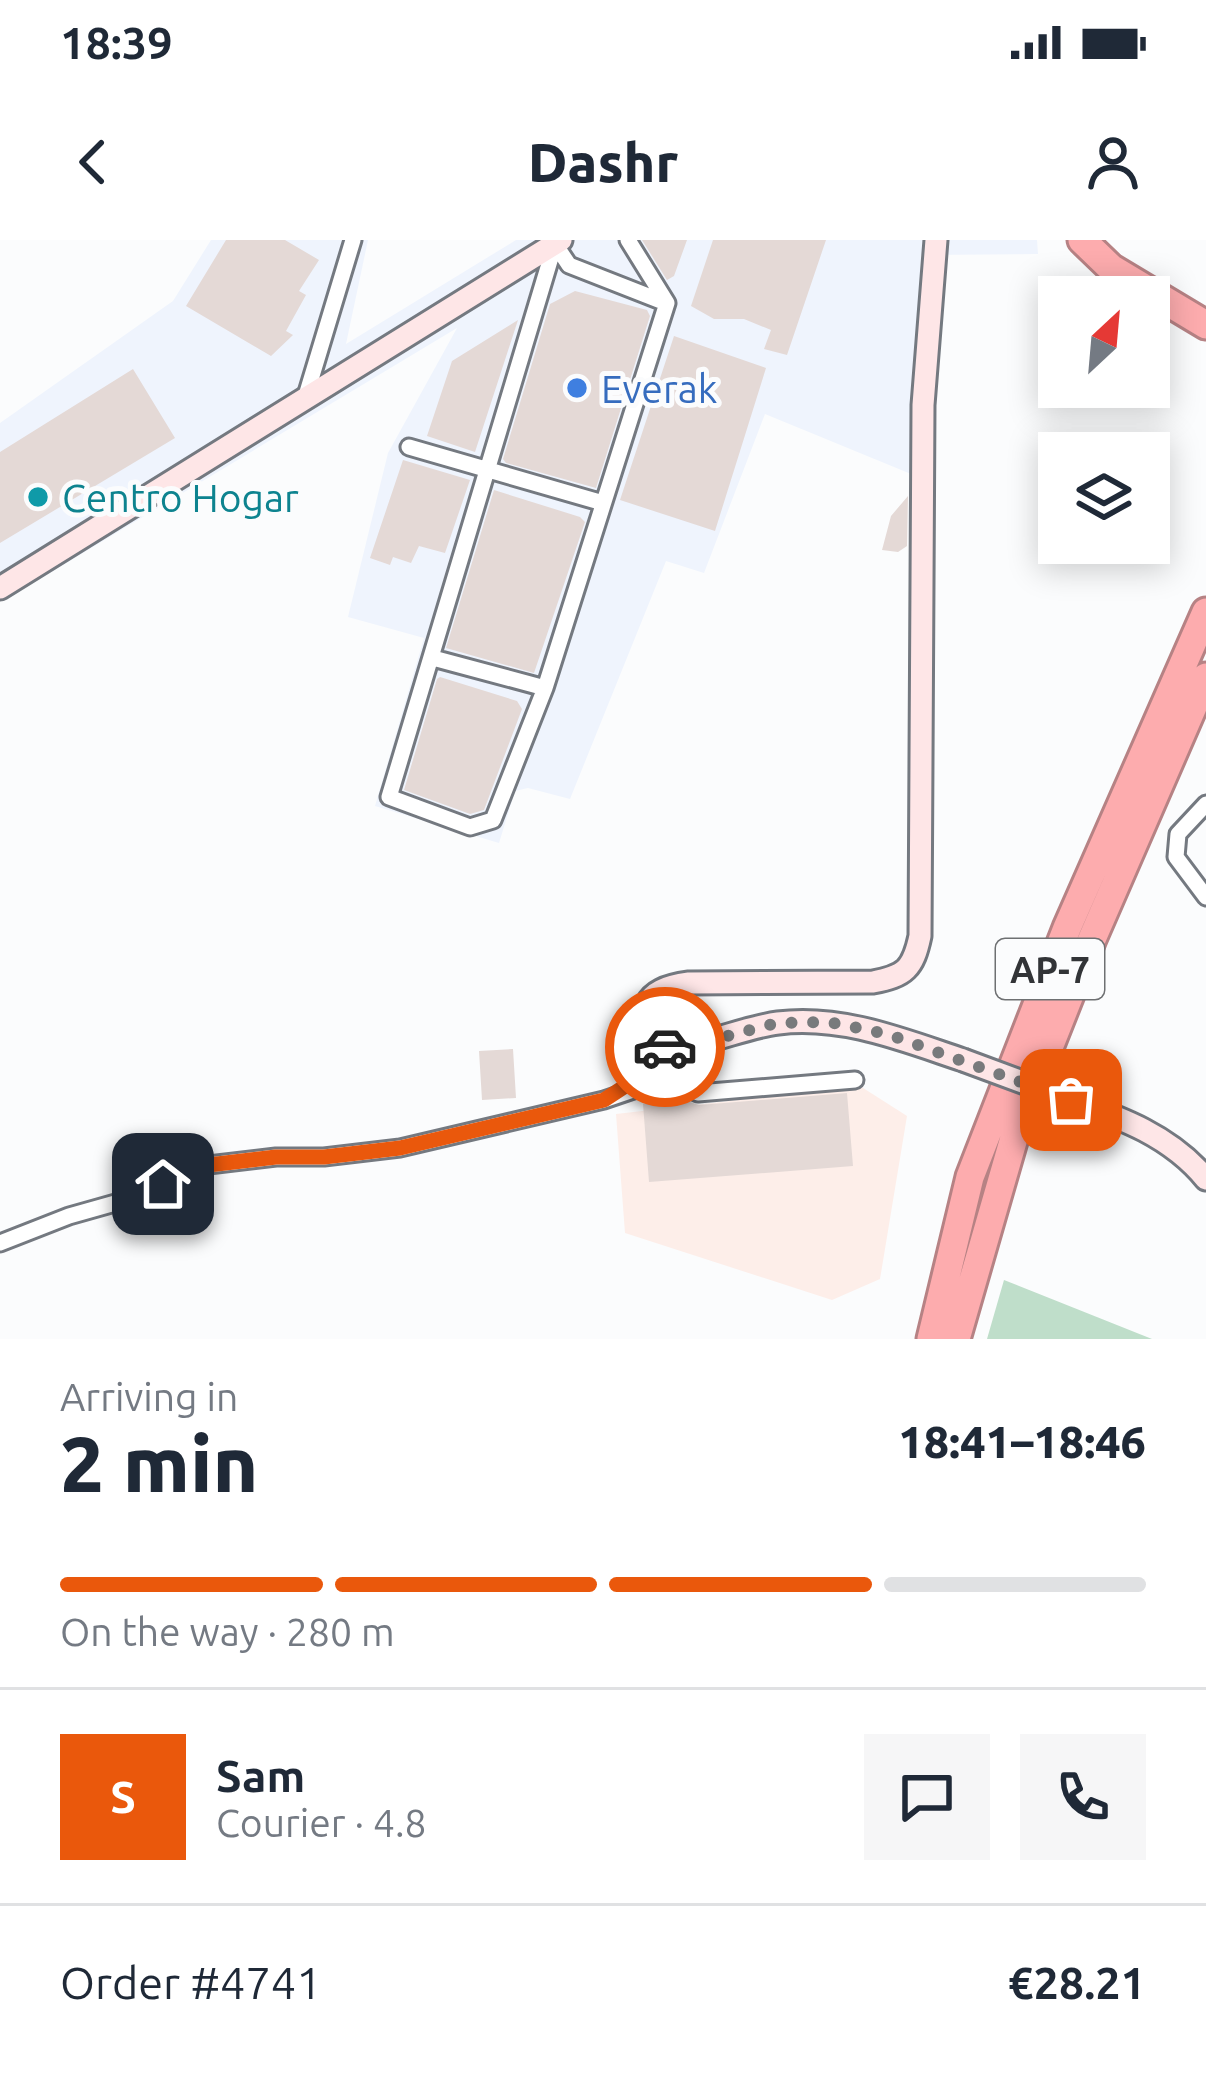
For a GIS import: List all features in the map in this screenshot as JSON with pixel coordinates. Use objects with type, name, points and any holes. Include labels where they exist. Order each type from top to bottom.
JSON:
[{"type":"highway","points":[[1082,240],[1126,276]]},
{"type":"highway","points":[[1170,295],[1206,297]]},
{"type":"highway","points":[[1170,302],[1206,325]]},
{"type":"highway","name":"AP-7","points":[[931,1339],[970,1177],[1066,928],[1206,613]]},
{"type":"highway","name":"AP-7","points":[[956,1339],[1016,1131],[1084,957],[1206,677]]},
{"type":"street","points":[[305,399],[353,240]]},
{"type":"street","points":[[558,242],[389,797],[470,827],[493,820],[545,688],[667,303],[628,240]]},
{"type":"street","points":[[855,1080],[698,1093],[671,1076],[648,1076],[655,1053],[643,1022],[652,996],[673,985],[873,982],[896,977],[916,954],[920,936],[923,405],[937,240]]},
{"type":"street","points":[[0,588],[558,242]]},
{"type":"street","points":[[558,242],[569,265],[667,303]]},
{"type":"street","points":[[409,447],[603,503]]},
{"type":"street","points":[[433,658],[545,688]]},
{"type":"street","points":[[1206,804],[1178,834],[1177,857],[1206,897]]},
{"type":"street","points":[[604,1100],[636,1079],[655,1053],[777,1023],[829,1022],[887,1034],[1134,1124],[1179,1152],[1206,1179]]},
{"type":"street","points":[[0,1243],[140,1196],[200,1166],[400,1148],[604,1100],[671,1076],[718,1038]]},
{"type":"street","points":[[655,1053],[679,1057],[671,1076]]},
{"type":"shaded area","points":[[211,240],[368,240],[346,344],[516,240],[1037,240],[1038,254],[921,255],[911,474],[765,414],[704,573],[666,561],[570,799],[528,788],[515,791],[499,843],[375,806],[424,638],[348,617],[388,453],[457,328],[38,580],[0,593],[0,423],[173,301]]},
{"type":"shaded area","points":[[860,1086],[907,1116],[880,1279],[832,1300],[625,1233],[616,1114]]},
{"type":"green space","points":[[1004,1280],[1152,1339],[987,1339]]},
{"type":"building","points":[[226,240],[285,240],[319,260],[299,291],[306,295],[286,331],[293,335],[271,356],[186,306]]},
{"type":"building","points":[[642,240],[687,240],[674,276],[667,280]]},
{"type":"building","points":[[713,240],[826,240],[787,355],[764,349],[771,330],[744,319],[714,319],[691,306]]},
{"type":"building","name":"Everak","points":[[575,291],[647,310],[650,316],[596,488],[503,459],[550,304]]},
{"type":"building","points":[[518,320],[475,452],[427,436],[452,361]]},
{"type":"building","points":[[674,336],[766,368],[715,531],[620,500]]},
{"type":"building","name":"Centro Hogar","points":[[133,369],[175,438],[0,543],[0,452]]},
{"type":"building","points":[[403,460],[470,480],[445,553],[419,546],[411,563],[393,557],[390,565],[370,558]]},
{"type":"building","points":[[494,490],[585,522],[534,673],[446,648]]},
{"type":"building","points":[[908,496],[907,546],[898,552],[882,550],[891,516]]},
{"type":"building","points":[[440,677],[517,701],[522,709],[484,810],[470,814],[404,790]]},
{"type":"building","points":[[513,1049],[516,1098],[482,1100],[479,1051]]},
{"type":"building","points":[[847,1093],[853,1166],[649,1182],[643,1104],[687,1101],[699,1105]]},
{"type":"way so far","points":[[665,1047],[685,1047],[777,1023],[829,1022],[887,1034],[1071,1100]]},
{"type":"place","name":"Everak","points":[[577,388]]},
{"type":"place","name":"Centro Hogar","points":[[38,497]]},
{"type":"route","points":[[163,1184],[200,1166],[400,1148],[604,1100],[636,1079],[650,1052],[665,1047]]}]
